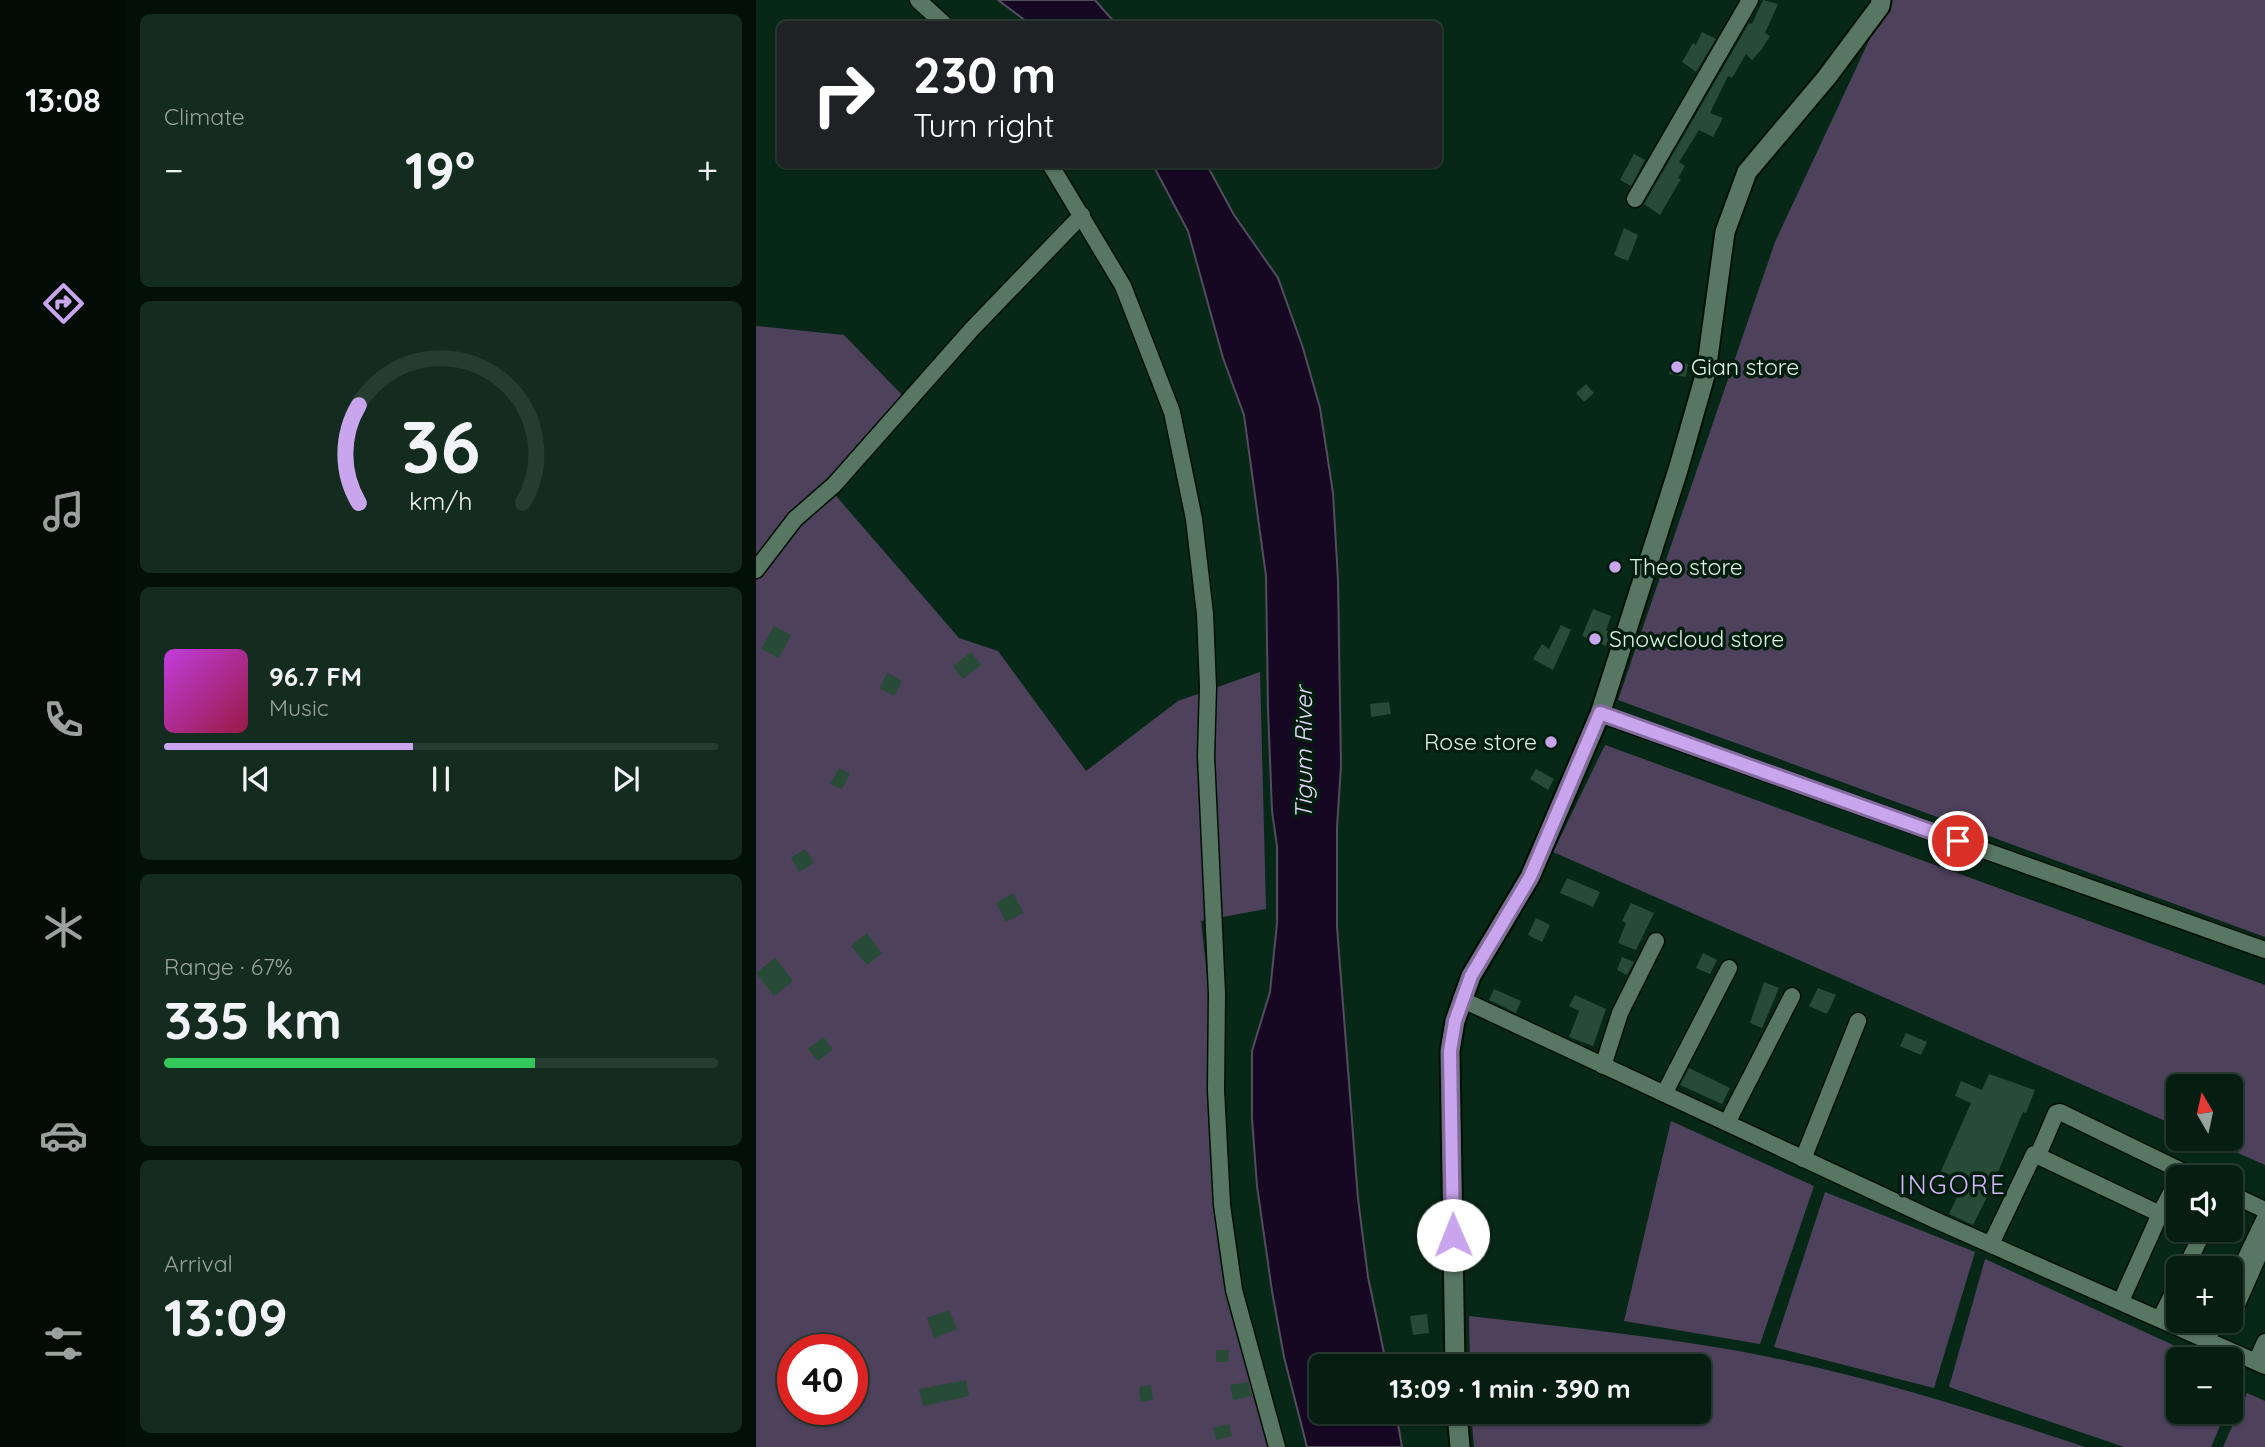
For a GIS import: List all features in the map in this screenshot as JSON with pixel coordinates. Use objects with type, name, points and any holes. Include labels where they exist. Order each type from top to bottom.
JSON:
[{"type":"street","points":[[918,0],[941,21]]},
{"type":"street","points":[[1635,199],[1750,0]]},
{"type":"street","points":[[1455,1354],[1450,1051],[1461,999],[1471,976],[1530,877],[1600,713],[1678,470],[1706,372],[1725,232],[1747,172],[1827,77],[1880,6],[1881,0]]},
{"type":"street","points":[[1053,168],[1123,286],[1172,412],[1194,519],[1205,614],[1208,687],[1206,756],[1216,953],[1216,1090],[1222,1205],[1234,1290],[1277,1447]]},
{"type":"street","points":[[756,570],[796,519],[834,485],[972,329],[1082,215]]},
{"type":"street","points":[[1600,713],[2265,950]]},
{"type":"street","points":[[1604,1066],[1619,1013],[1656,941]]},
{"type":"street","points":[[1664,1094],[1728,968]]},
{"type":"street","points":[[1727,1123],[1792,996]]},
{"type":"street","points":[[1461,999],[1803,1159],[2261,1364],[2265,1342]]},
{"type":"street","points":[[1803,1159],[1858,1021]]},
{"type":"street","points":[[2038,1155],[2056,1114],[2060,1112],[2169,1165]]},
{"type":"street","points":[[1991,1244],[2032,1157],[2038,1155],[2160,1214]]},
{"type":"street","points":[[2243,1200],[2265,1210]]},
{"type":"street","points":[[2121,1301],[2166,1206]]},
{"type":"street","points":[[2243,1264],[2265,1218]]},
{"type":"street","points":[[2243,1292],[2265,1241]]},
{"type":"street","points":[[2160,1320],[2166,1308]]},
{"type":"street","points":[[2213,1343],[2214,1333]]},
{"type":"street","points":[[2213,1343],[2221,1333]]},
{"type":"street","points":[[1458,1424],[1460,1447]]},
{"type":"shaded area","points":[[1888,0],[2265,0],[2265,937],[1618,700],[1775,242]]},
{"type":"shaded area","points":[[756,326],[844,335],[905,398],[824,482],[959,638],[998,651],[1086,771],[1178,701],[1260,672],[1266,909],[1201,921],[1209,993],[1208,1089],[1214,1204],[1228,1288],[1270,1447],[756,1447]]},
{"type":"shaded area","points":[[1605,745],[2265,985],[2265,1165],[2236,1152],[2244,1152],[2244,1074],[2166,1074],[2166,1121],[1553,852]]},
{"type":"shaded area","points":[[1671,1121],[1814,1186],[1760,1344],[1624,1321]]},
{"type":"shaded area","points":[[1825,1192],[1975,1252],[1934,1388],[1774,1347]]},
{"type":"shaded area","points":[[1985,1259],[2178,1347],[2166,1347],[2166,1424],[2221,1424],[2211,1447],[2124,1447],[1949,1387]]},
{"type":"shaded area","points":[[1469,1316],[1657,1338],[1769,1357],[1849,1375],[2007,1421],[2085,1447],[1474,1447],[1472,1424],[1711,1424],[1711,1354],[1470,1354]]},
{"type":"shaded area","points":[[2247,1393],[2265,1401],[2265,1447],[2223,1447],[2233,1424],[2243,1424],[2243,1402]]},
{"type":"water","points":[[998,0],[1095,0],[1113,21],[1026,21]]},
{"type":"water","name":"Tigum River","points":[[1155,168],[1209,168],[1234,215],[1278,278],[1303,348],[1320,408],[1333,493],[1338,580],[1341,766],[1337,827],[1337,927],[1358,1199],[1368,1277],[1384,1354],[1309,1354],[1309,1424],[1398,1424],[1402,1447],[1307,1447],[1284,1357],[1272,1291],[1257,1186],[1252,1118],[1252,1051],[1270,992],[1277,923],[1277,846],[1272,811],[1266,576],[1244,415],[1223,358],[1188,231]]},
{"type":"building","points":[[1763,0],[1778,4],[1765,33],[1770,36],[1752,60],[1746,54],[1732,78],[1728,76],[1710,113],[1723,118],[1713,137],[1699,130],[1679,162],[1685,166],[1678,178],[1681,179],[1660,215],[1644,204],[1749,23],[1752,24]]},
{"type":"building","points":[[1702,32],[1716,39],[1696,72],[1682,62],[1693,43],[1696,45]]},
{"type":"building","points":[[1634,154],[1645,160],[1631,186],[1620,180]]},
{"type":"building","points":[[1624,228],[1638,235],[1628,261],[1614,255]]},
{"type":"building","points":[[1671,361],[1688,364],[1686,377],[1669,374]]},
{"type":"building","points":[[1586,384],[1594,393],[1584,402],[1576,393]]},
{"type":"building","points":[[1593,609],[1611,616],[1606,630],[1613,633],[1608,647],[1582,636]]},
{"type":"building","points":[[1561,625],[1571,630],[1553,670],[1533,659],[1542,644],[1549,649]]},
{"type":"building","points":[[774,626],[791,635],[779,658],[761,649]]},
{"type":"building","points":[[971,652],[981,665],[963,679],[953,666]]},
{"type":"building","points":[[888,673],[902,681],[894,696],[879,688]]},
{"type":"building","points":[[1389,702],[1391,714],[1371,717],[1370,704]]},
{"type":"building","points":[[839,768],[850,774],[842,789],[830,784]]},
{"type":"building","points":[[1536,769],[1554,779],[1548,790],[1530,779]]},
{"type":"building","points":[[805,849],[814,863],[799,872],[791,858]]},
{"type":"building","points":[[1567,878],[1600,892],[1593,907],[1560,893]]},
{"type":"building","points":[[1013,893],[1024,913],[1006,922],[996,903]]},
{"type":"building","points":[[1631,903],[1654,913],[1636,950],[1618,943],[1626,923],[1622,921]]},
{"type":"building","points":[[1536,918],[1550,925],[1542,942],[1528,935]]},
{"type":"building","points":[[867,933],[882,953],[867,965],[851,946]]},
{"type":"building","points":[[1703,953],[1717,960],[1710,974],[1696,968]]},
{"type":"building","points":[[1622,957],[1634,962],[1627,975],[1617,970]]},
{"type":"building","points":[[775,958],[793,981],[774,996],[756,973]]},
{"type":"building","points":[[1764,982],[1779,988],[1762,1028],[1750,1023]]},
{"type":"building","points":[[1818,988],[1836,995],[1827,1014],[1809,1006]]},
{"type":"building","points":[[1494,989],[1521,1001],[1516,1013],[1489,1000]]},
{"type":"building","points":[[1575,995],[1606,1009],[1593,1046],[1569,1037],[1579,1011],[1569,1006]]},
{"type":"building","points":[[1906,1033],[1927,1042],[1921,1055],[1900,1046]]},
{"type":"building","points":[[823,1037],[833,1049],[818,1061],[808,1049]]},
{"type":"building","points":[[1689,1068],[1730,1088],[1722,1104],[1680,1085]]},
{"type":"building","points":[[1989,1074],[2035,1090],[1973,1225],[1949,1214],[1965,1181],[1941,1171],[1971,1103],[1955,1096],[1961,1081],[1982,1090]]},
{"type":"building","points":[[949,1310],[957,1329],[934,1338],[927,1318]]},
{"type":"building","points":[[1427,1314],[1429,1333],[1413,1335],[1410,1316]]},
{"type":"building","points":[[1216,1350],[1229,1350],[1228,1362],[1216,1362]]},
{"type":"building","points":[[966,1380],[969,1396],[923,1406],[919,1389]]},
{"type":"building","points":[[1248,1382],[1252,1396],[1233,1400],[1230,1385]]},
{"type":"building","points":[[1151,1385],[1153,1400],[1141,1402],[1139,1387]]},
{"type":"building","points":[[1229,1424],[1232,1436],[1216,1440],[1213,1428]]},
{"type":"place","name":"Gian store","points":[[1677,367]]},
{"type":"place","name":"Theo store","points":[[1615,567]]},
{"type":"place","name":"Snowcloud store","points":[[1595,639]]},
{"type":"place","name":"Rose store","points":[[1551,742]]},
{"type":"district","name":"INGORE","points":[[1953,1185]]},
{"type":"route","points":[[1453,1235],[1450,1051],[1461,999],[1471,976],[1530,877],[1600,713],[1958,841]]}]
